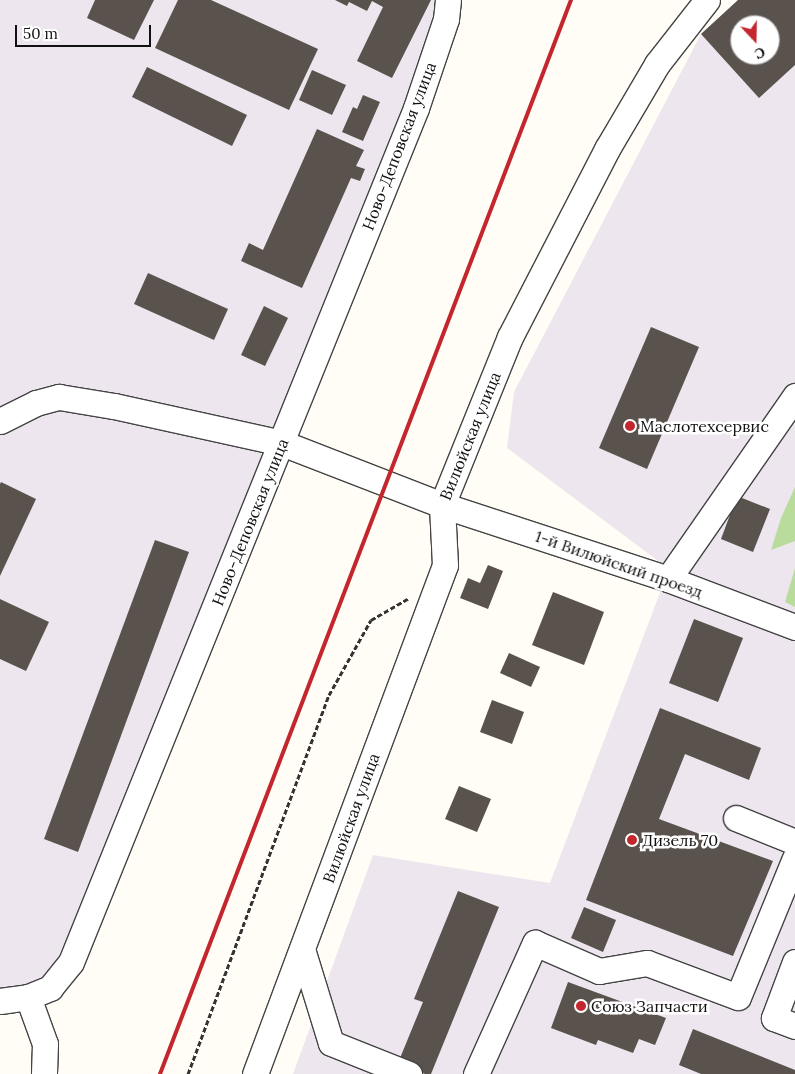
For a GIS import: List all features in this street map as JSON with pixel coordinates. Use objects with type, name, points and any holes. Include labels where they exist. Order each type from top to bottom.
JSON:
[{"type":"street","name":"Ново-Деповская улица","points":[[0,1001],[28,997],[50,988],[70,962],[282,443],[416,108],[446,19],[448,0]]},
{"type":"street","name":"Вилюйская улица","points":[[255,1074],[445,564],[442,506],[510,337],[607,149],[657,64],[707,0]]},
{"type":"street","points":[[668,579],[795,396]]},
{"type":"street","name":"1-й Вилюйский проезд","points":[[0,421],[36,403],[59,398],[114,406],[282,443],[442,506],[668,579],[795,628]]},
{"type":"street","points":[[736,818],[795,842]]},
{"type":"street","points":[[476,1074],[535,943],[599,971],[647,963],[738,997],[795,858]]},
{"type":"street","points":[[302,950],[331,1043],[409,1074]]},
{"type":"street","points":[[795,962],[774,1018],[795,1026]]},
{"type":"street","points":[[28,997],[45,1044],[44,1074]]},
{"type":"path","points":[[188,1074],[329,695],[371,620],[438,582]]},
{"type":"shaded area","points":[[0,0],[435,0],[435,18],[408,104],[79,913],[57,959],[42,977],[23,986],[0,988]]},
{"type":"shaded area","points":[[738,0],[795,0],[795,617],[669,569],[507,448],[514,392],[701,34]]},
{"type":"shaded area","points":[[661,590],[795,640],[795,1074],[293,1074],[373,855],[550,883]]},
{"type":"green space","points":[[795,487],[795,541],[771,550],[781,518]]},
{"type":"green space","points":[[795,568],[795,607],[785,602]]},
{"type":"building","points":[[95,0],[154,0],[134,40],[87,18]]},
{"type":"building","points":[[178,0],[211,0],[318,49],[289,110],[155,48]]},
{"type":"building","points":[[335,0],[431,0],[392,78],[357,61],[383,7],[372,1],[367,11],[349,2],[347,6]]},
{"type":"building","points":[[738,0],[795,0],[795,65],[759,98],[701,34]]},
{"type":"building","points":[[147,67],[247,115],[232,146],[132,97]]},
{"type":"building","points":[[312,70],[346,85],[332,115],[299,100]]},
{"type":"building","points":[[363,95],[380,102],[363,141],[342,132],[353,107],[357,109]]},
{"type":"building","points":[[317,129],[364,150],[356,166],[365,169],[360,181],[351,178],[302,288],[241,261],[249,243],[263,250]]},
{"type":"building","points":[[148,273],[228,309],[214,340],[134,304]]},
{"type":"building","points":[[264,306],[288,318],[265,366],[241,355]]},
{"type":"building","points":[[651,327],[699,347],[647,469],[599,448]]},
{"type":"building","points":[[1,482],[36,499],[0,576],[0,484]]},
{"type":"building","points":[[737,496],[770,509],[753,552],[721,539]]},
{"type":"building","points":[[155,540],[189,552],[78,852],[44,839]]},
{"type":"building","points":[[488,565],[503,571],[488,609],[460,598],[468,578],[480,583]]},
{"type":"building","points":[[553,592],[604,612],[584,665],[532,645]]},
{"type":"building","points":[[0,599],[49,622],[26,671],[0,659]]},
{"type":"building","points":[[694,619],[743,638],[718,702],[669,683]]},
{"type":"building","points":[[509,653],[540,667],[531,687],[500,673]]},
{"type":"building","points":[[492,700],[524,712],[512,744],[480,732]]},
{"type":"building","points":[[660,708],[761,748],[749,780],[685,754],[659,819],[773,861],[733,956],[586,900]]},
{"type":"building","points":[[459,786],[491,799],[477,832],[445,819]]},
{"type":"building","points":[[458,891],[499,907],[431,1074],[425,1074],[398,1063],[423,1002],[414,999]]},
{"type":"building","points":[[584,907],[616,920],[603,952],[571,938]]},
{"type":"building","points":[[568,982],[666,1018],[655,1045],[639,1039],[633,1053],[598,1040],[596,1045],[551,1028]]},
{"type":"building","points":[[693,1029],[795,1070],[795,1074],[701,1074],[679,1065]]},
{"type":"railway","points":[[160,1074],[571,0]]},
{"type":"place","name":"Маслотехсервис","points":[[630,426]]},
{"type":"place","name":"Дизель 70","points":[[632,840]]},
{"type":"place","name":"Союз Запчасти","points":[[581,1006]]}]
